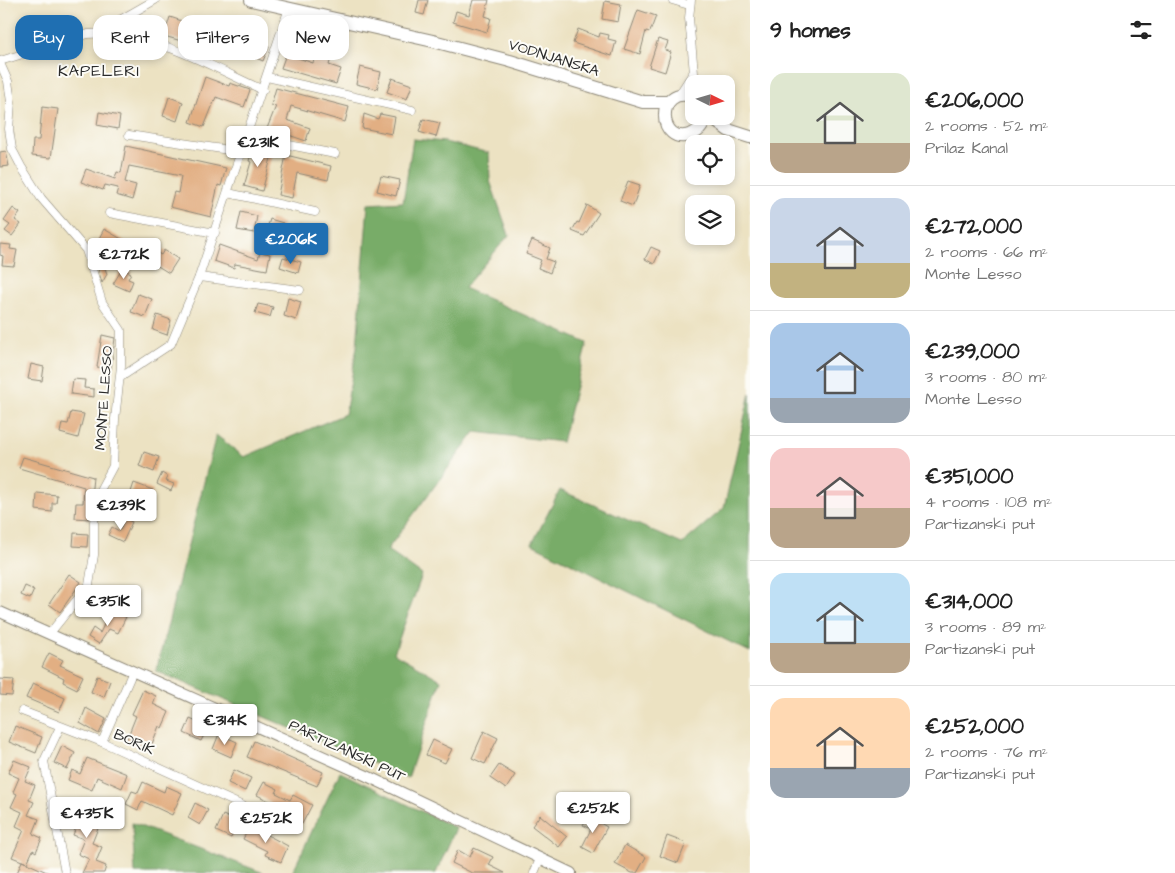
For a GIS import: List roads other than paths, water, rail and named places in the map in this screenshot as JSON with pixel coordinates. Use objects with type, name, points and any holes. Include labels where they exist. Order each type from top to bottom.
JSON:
[{"type":"main road","name":"VODNJANSKA","points":[[250,0],[443,43],[643,102],[664,118],[669,129],[678,135],[689,136],[699,130],[728,130],[750,137]]},
{"type":"main road","name":"VODNJANSKA","points":[[643,102],[685,98]]},
{"type":"main road","points":[[664,118],[664,110],[674,99]]},
{"type":"main road","points":[[699,130],[701,125]]},
{"type":"main road","name":"VODNJANSKA","points":[[721,125],[728,130]]},
{"type":"street","points":[[129,15],[155,0]]},
{"type":"street","points":[[672,0],[690,3],[693,73],[674,99]]},
{"type":"street","points":[[121,377],[171,344],[199,277],[215,232],[290,8]]},
{"type":"street","points":[[0,62],[93,34]]},
{"type":"street","points":[[168,47],[263,90]]},
{"type":"street","name":"MONTE LESSO","points":[[0,62],[8,81],[11,102],[9,128],[12,149],[41,198],[86,250],[102,302],[121,330],[121,377],[115,419],[113,466],[99,492],[94,522],[94,555],[89,585],[50,633]]},
{"type":"street","points":[[267,77],[412,110]]},
{"type":"street","points":[[129,135],[242,152]]},
{"type":"street","points":[[248,137],[334,154]]},
{"type":"street","points":[[228,193],[315,212]]},
{"type":"street","points":[[109,213],[215,232]]},
{"type":"street","points":[[199,277],[300,290]]},
{"type":"street","name":"PARTIZANSKI PUT","points":[[0,612],[367,776],[571,873]]},
{"type":"street","name":"BORIK","points":[[102,742],[133,670]]},
{"type":"street","name":"BORIK","points":[[22,712],[102,742],[265,816]]},
{"type":"street","points":[[60,727],[44,761],[65,873]]},
{"type":"street","points":[[534,873],[540,859]]},
{"type":"district","name":"KAPELERI","points":[[99,71]]}]
